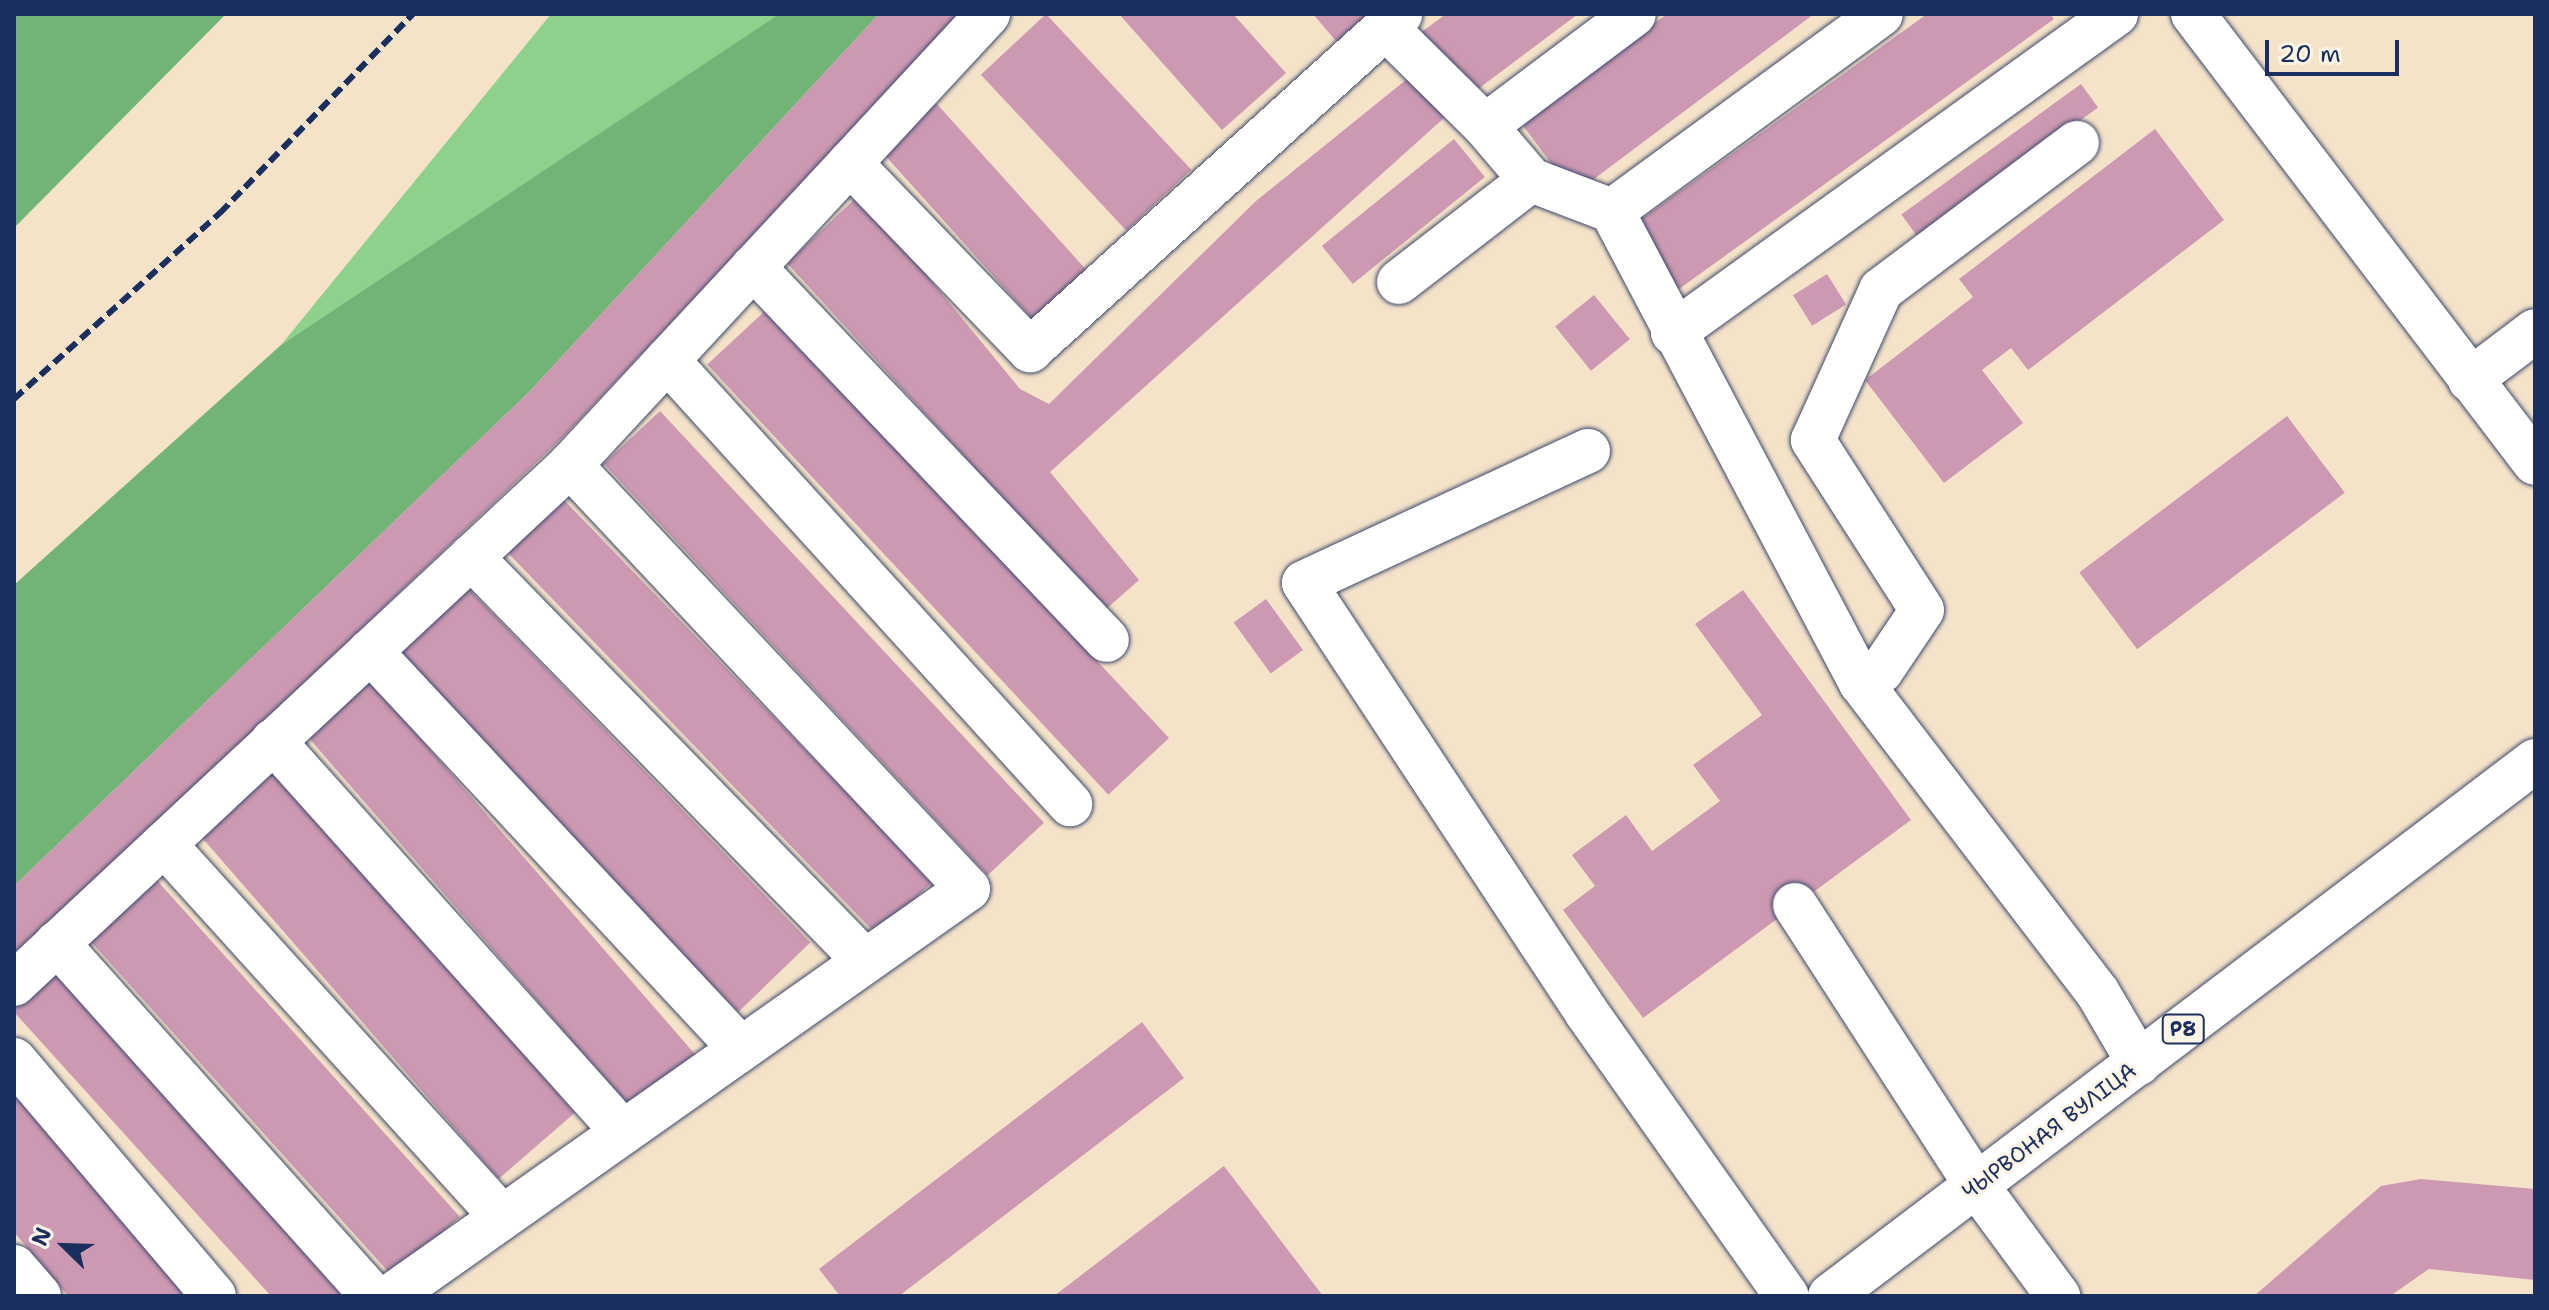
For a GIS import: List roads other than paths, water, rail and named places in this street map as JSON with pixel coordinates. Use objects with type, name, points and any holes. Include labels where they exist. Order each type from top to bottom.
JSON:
[{"type":"main road","points":[[14,984],[570,465],[988,14]]},
{"type":"main road","points":[[1485,126],[1634,14]]},
{"type":"main road","points":[[1612,211],[1881,14]]},
{"type":"main road","points":[[1673,333],[2116,14]]},
{"type":"main road","points":[[2193,14],[2535,463]]},
{"type":"main road","points":[[850,163],[1030,350],[1393,21],[1531,180],[1612,211],[1673,333],[1861,683],[2098,993],[2139,1063]]},
{"type":"main road","points":[[1861,683],[1881,671],[1922,610],[1813,440],[1881,290],[2077,143]]},
{"type":"main road","points":[[1399,282],[1531,180]]},
{"type":"main road","points":[[753,267],[1107,640]]},
{"type":"main road","points":[[2470,380],[2535,331]]},
{"type":"main road","points":[[667,360],[1070,804]]},
{"type":"main road","points":[[1588,451],[1304,583],[1587,1013],[1787,1296]]},
{"type":"main road","points":[[391,1296],[968,889],[570,465]]},
{"type":"main road","points":[[471,557],[865,961]]},
{"type":"main road","points":[[370,651],[741,1049]]},
{"type":"main road","points":[[273,741],[623,1132]]},
{"type":"main road","name":"ЧЫРВОНАЯ ВУЛІЦА","points":[[1830,1296],[2535,761]]},
{"type":"main road","points":[[164,844],[502,1217]]},
{"type":"main road","points":[[1795,905],[1977,1186],[2058,1296]]},
{"type":"main road","points":[[57,943],[373,1296]]},
{"type":"main road","points":[[14,1060],[214,1296]]},
{"type":"main road","points":[[14,1267],[39,1296]]},
{"type":"railway","points":[[14,399],[220,213],[413,14]]}]
